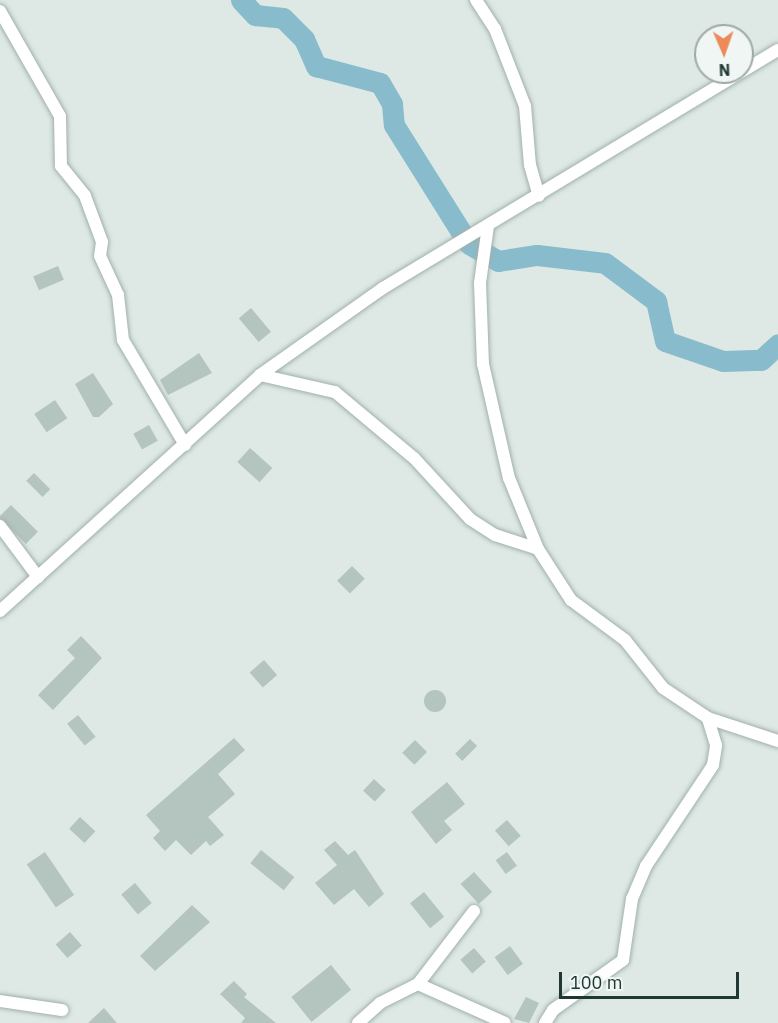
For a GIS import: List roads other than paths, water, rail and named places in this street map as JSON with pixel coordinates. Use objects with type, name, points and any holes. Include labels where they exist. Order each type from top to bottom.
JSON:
[{"type":"street","points":[[476,0],[495,29],[525,106],[530,165],[539,196]]},
{"type":"street","points":[[0,11],[60,116],[61,166],[85,196],[92,214],[102,242],[100,256],[118,295],[123,339],[185,445]]},
{"type":"street","points":[[0,610],[260,375],[383,288],[778,50]]},
{"type":"street","points":[[488,226],[480,283],[483,364],[509,478],[538,549],[571,600],[625,640],[663,688],[708,718],[778,741]]},
{"type":"street","points":[[260,375],[335,392],[414,458],[470,519],[495,535],[538,549]]},
{"type":"street","points":[[0,526],[38,577]]},
{"type":"street","points":[[545,1023],[553,1010],[623,960],[632,899],[646,866],[713,765],[716,745],[708,718]]},
{"type":"street","points":[[358,1023],[380,1004],[418,984],[474,911]]},
{"type":"street","points":[[418,984],[505,1023]]},
{"type":"street","points":[[0,1001],[62,1010]]},
{"type":"waterway","points":[[241,0],[255,15],[283,18],[304,39],[316,66],[380,83],[392,104],[394,125],[463,235]]},
{"type":"waterway","points":[[469,244],[498,261],[537,255],[605,263],[656,301],[665,341],[723,361],[761,360],[778,344]]}]
